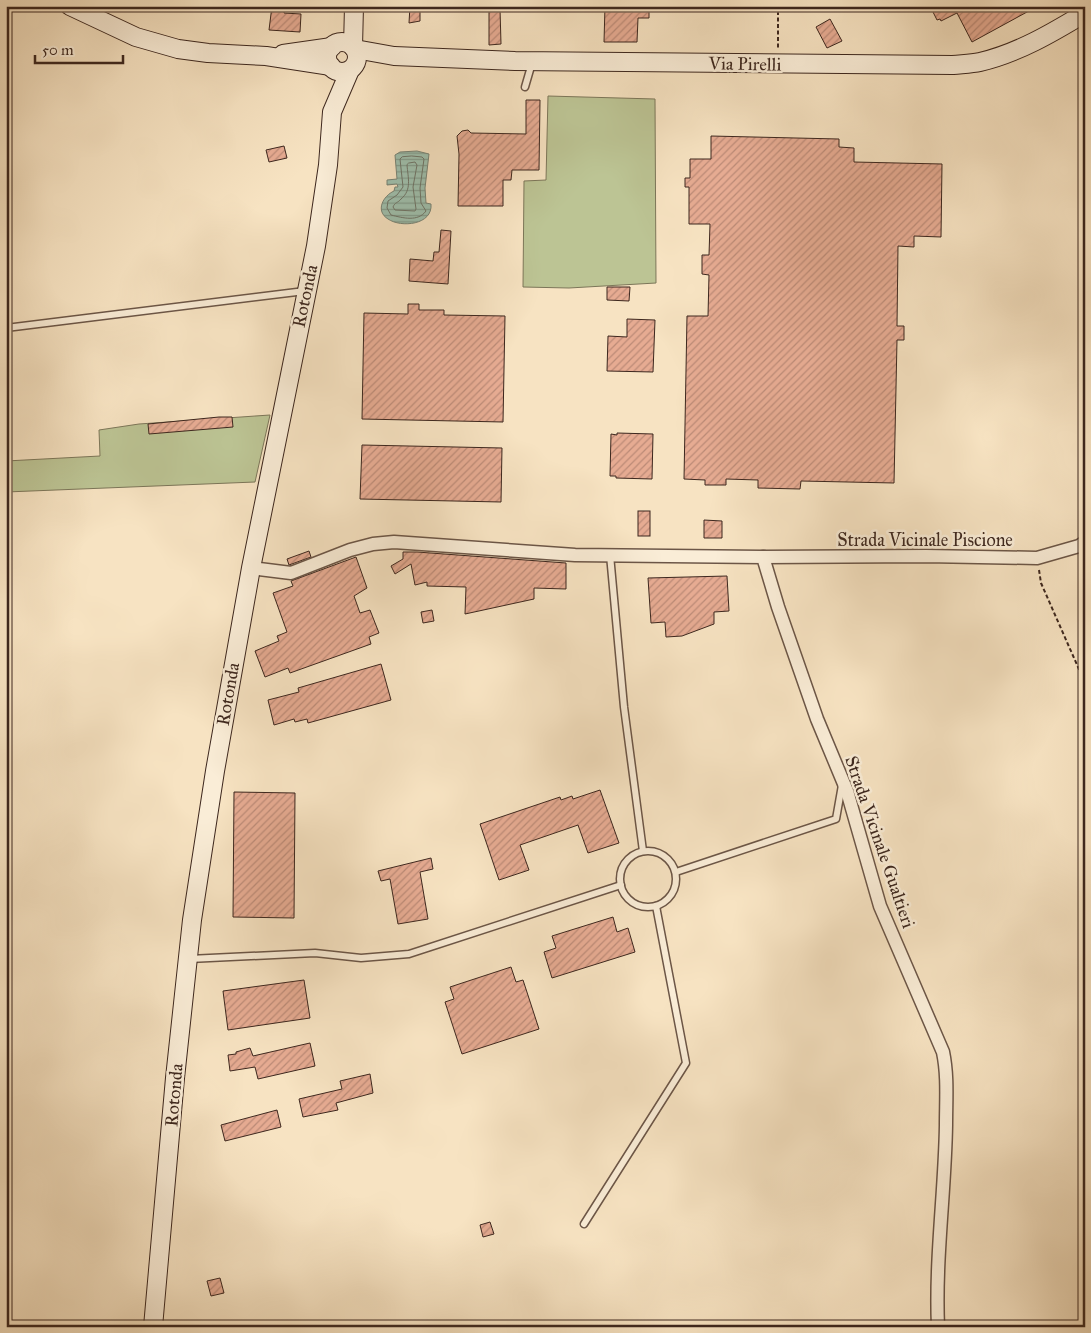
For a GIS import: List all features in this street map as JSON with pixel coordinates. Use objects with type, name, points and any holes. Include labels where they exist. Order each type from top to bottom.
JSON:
[{"type":"main road","points":[[70,6],[136,37],[178,49],[208,54],[266,56],[331,67],[338,72],[346,72],[352,69],[357,62],[357,54],[344,46]]},
{"type":"main road","points":[[344,46],[353,6]]},
{"type":"main road","name":"Via Pirelli","points":[[266,56],[344,46],[394,56],[532,62],[953,65],[980,62],[1007,53],[1037,40],[1085,13]]},
{"type":"main road","points":[[332,112],[331,67],[328,61],[328,54],[344,46]]},
{"type":"main road","name":"Via Pirelli","points":[[352,69],[394,56]]},
{"type":"main road","name":"Rotonda","points":[[153,1327],[175,1078],[188,959],[215,771],[251,568],[316,246],[328,165],[332,112],[352,69]]},
{"type":"street","points":[[251,568],[291,573],[350,550],[373,544],[394,542],[575,555],[763,557]]},
{"type":"street","name":"Strada Vicinale Piscione","points":[[763,557],[926,556],[1037,558],[1079,546],[1085,542]]},
{"type":"street","name":"Strada Vicinale Gualtieri","points":[[763,557],[778,607],[817,719],[842,780],[864,846],[880,906],[943,1052],[946,1067],[946,1144],[938,1273],[938,1327]]},
{"type":"lane","points":[[525,87],[532,62]]},
{"type":"lane","points":[[6,328],[306,291]]},
{"type":"lane","points":[[610,555],[624,707],[643,851]]},
{"type":"lane","points":[[676,872],[836,820],[842,780]]},
{"type":"lane","points":[[652,850],[662,853],[669,859],[676,872],[676,887],[672,895],[665,902],[656,906],[638,905],[624,894],[621,885],[622,867],[634,854],[643,851],[652,850]]},
{"type":"lane","points":[[188,959],[315,953],[361,958],[409,954],[621,885]]},
{"type":"lane","points":[[584,1224],[686,1063],[656,906]]},
{"type":"path","points":[[705,6],[778,6],[777,65]]},
{"type":"path","points":[[1037,558],[1041,583],[1085,683]]},
{"type":"shaded area","points":[[548,96],[655,99],[656,283],[569,288],[523,287],[524,181],[546,180]]},
{"type":"shaded area","points":[[270,415],[255,482],[6,492],[6,461],[100,456],[99,430],[139,424]]},
{"type":"water","points":[[417,151],[429,154],[425,188],[426,203],[431,204],[430,211],[422,220],[415,223],[394,222],[384,216],[381,208],[387,196],[394,191],[395,187],[398,187],[397,184],[387,185],[387,180],[397,179],[395,155],[400,152]]},
{"type":"building","points":[[272,6],[285,6],[284,13],[301,14],[300,32],[269,30]]},
{"type":"building","points":[[410,6],[420,6],[420,21],[409,23]]},
{"type":"building","points":[[605,6],[649,6],[649,18],[638,18],[637,42],[604,42]]},
{"type":"building","points":[[930,6],[1038,6],[972,42],[957,13],[941,21],[940,19],[937,20]]},
{"type":"building","points":[[489,8],[500,9],[501,44],[489,45]]},
{"type":"building","points":[[830,19],[842,41],[827,48],[816,27]]},
{"type":"building","points":[[526,100],[540,100],[539,170],[512,170],[511,180],[503,180],[503,206],[458,206],[459,154],[457,136],[462,131],[468,130],[471,133],[526,134]]},
{"type":"building","points":[[711,136],[839,139],[839,147],[854,148],[854,162],[942,164],[941,237],[914,236],[914,247],[898,246],[897,326],[904,326],[904,340],[897,340],[894,483],[801,481],[800,489],[758,488],[758,480],[726,479],[726,485],[705,485],[705,480],[684,479],[687,316],[708,316],[709,275],[702,274],[702,255],[709,255],[710,224],[689,224],[689,187],[685,187],[685,178],[690,178],[690,159],[711,159]]},
{"type":"building","points":[[284,146],[287,158],[269,162],[266,150]]},
{"type":"building","points":[[441,230],[451,231],[448,284],[409,281],[410,259],[433,261],[434,252],[439,252]]},
{"type":"building","points":[[607,287],[630,287],[629,301],[607,300]]},
{"type":"building","points":[[408,304],[419,304],[419,310],[444,310],[444,315],[505,316],[503,422],[362,419],[364,313],[408,314]]},
{"type":"building","points":[[627,319],[655,320],[653,372],[607,371],[608,336],[627,337]]},
{"type":"building","points":[[232,417],[233,427],[149,434],[148,424]]},
{"type":"building","points":[[617,433],[653,434],[652,479],[616,478],[616,476],[610,476],[611,434],[617,435]]},
{"type":"building","points":[[362,445],[502,448],[501,502],[360,499]]},
{"type":"building","points":[[638,511],[650,511],[650,536],[638,536]]},
{"type":"building","points":[[704,520],[722,521],[722,538],[704,538]]},
{"type":"building","points":[[309,551],[311,557],[289,565],[287,559]]},
{"type":"building","points":[[403,552],[566,563],[566,589],[534,588],[534,599],[465,614],[466,587],[427,586],[427,582],[415,585],[411,564],[395,574],[391,566],[403,559]]},
{"type":"building","points":[[356,557],[367,588],[354,596],[360,613],[370,610],[379,633],[369,637],[371,644],[290,673],[288,668],[265,677],[255,651],[279,641],[277,636],[287,632],[273,593],[293,586],[291,581]]},
{"type":"building","points":[[727,576],[729,611],[714,612],[714,624],[682,636],[666,637],[665,622],[651,623],[648,578]]},
{"type":"building","points":[[432,610],[434,621],[423,623],[421,612]]},
{"type":"building","points":[[381,664],[391,700],[308,723],[307,719],[295,722],[294,719],[274,725],[268,700],[299,692],[298,688]]},
{"type":"building","points":[[600,790],[619,843],[588,853],[578,825],[520,845],[529,870],[499,880],[480,824],[560,797],[561,800],[572,796],[573,799]]},
{"type":"building","points":[[234,792],[295,793],[294,918],[233,917]]},
{"type":"building","points":[[431,858],[433,869],[420,872],[428,919],[398,924],[390,879],[381,881],[378,871]]},
{"type":"building","points":[[613,917],[617,932],[628,928],[635,952],[552,978],[544,952],[556,948],[552,936]]},
{"type":"building","points":[[511,967],[516,982],[523,980],[539,1029],[462,1054],[445,1002],[454,999],[450,987]]},
{"type":"building","points":[[304,980],[310,1018],[228,1030],[223,991]]},
{"type":"building","points":[[310,1043],[315,1066],[258,1079],[255,1067],[230,1071],[228,1055],[236,1054],[236,1052],[250,1048],[253,1056]]},
{"type":"building","points":[[370,1074],[373,1093],[336,1103],[338,1110],[303,1117],[299,1099],[342,1089],[340,1081]]},
{"type":"building","points":[[277,1110],[281,1127],[225,1141],[221,1125]]},
{"type":"building","points":[[490,1222],[494,1234],[483,1237],[480,1225]]},
{"type":"building","points":[[220,1278],[224,1293],[211,1296],[207,1281]]}]
